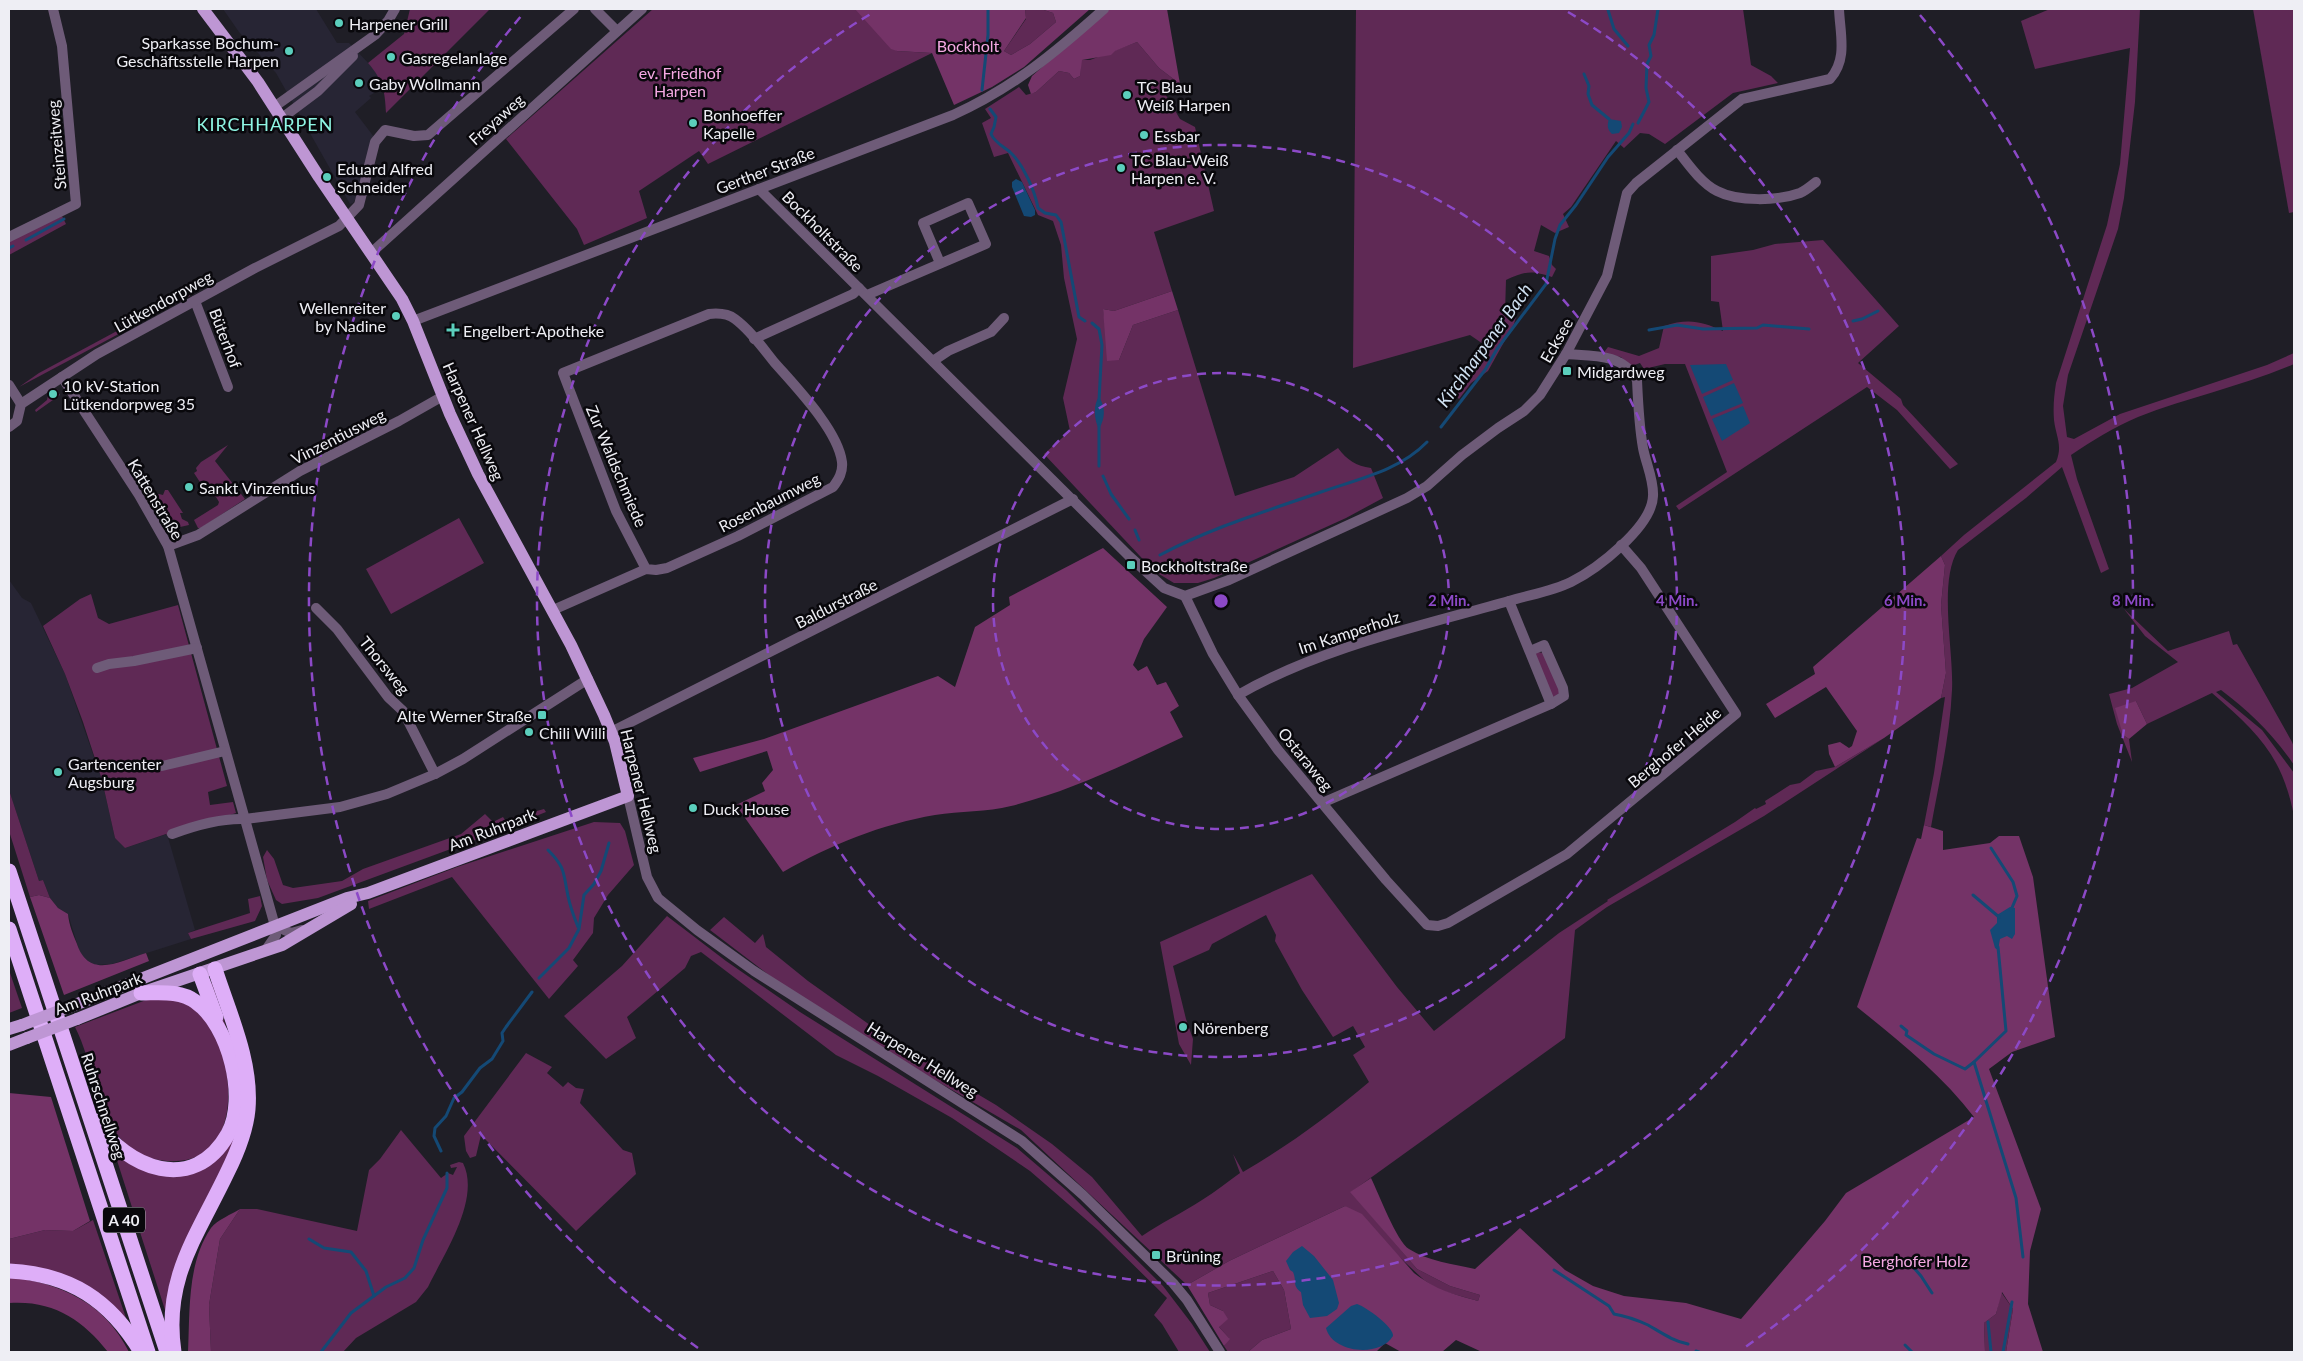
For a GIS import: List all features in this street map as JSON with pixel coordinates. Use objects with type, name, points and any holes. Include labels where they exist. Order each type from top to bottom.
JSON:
[{"type":"highway","name":"Ruhrschnellweg","points":[[9,871],[167,1352]]},
{"type":"highway","name":"A 40","points":[[9,930],[148,1352]]},
{"type":"highway","points":[[174,1352],[172,1305],[182,1263],[240,1146],[248,1111],[247,1071],[215,969]]},
{"type":"highway","points":[[80,1089],[85,1102],[103,1132],[127,1154],[149,1166],[166,1170],[190,1167],[201,1162],[220,1144],[228,1133],[235,1114],[235,1086],[229,1056],[200,974]]},
{"type":"highway","points":[[141,993],[170,993],[182,995],[195,1001],[210,1014],[221,1032]]},
{"type":"highway","points":[[9,1271],[34,1272],[61,1280],[83,1290],[112,1314],[126,1329],[141,1352]]},
{"type":"main road","name":"Harpener Hellweg","points":[[203,9],[216,28],[242,58],[347,219],[391,280],[413,321],[443,396],[478,474],[553,610],[588,679],[611,732],[628,796]]},
{"type":"main road","name":"Am Ruhrpark","points":[[9,1029],[347,898],[368,894],[628,796]]},
{"type":"main road","name":"Am Ruhrpark","points":[[9,1045],[141,993],[282,945],[368,894]]},
{"type":"main road","points":[[191,958],[215,969]]},
{"type":"main road","points":[[191,958],[200,974]]},
{"type":"street","name":"Steinzeitweg","points":[[9,237],[76,204],[62,46],[54,9]]},
{"type":"street","points":[[282,118],[324,85],[388,21],[395,9]]},
{"type":"street","points":[[347,219],[359,205],[376,142],[385,130],[414,136],[428,135],[574,9]]},
{"type":"street","points":[[595,9],[617,31]]},
{"type":"street","name":"Freyaweg","points":[[371,253],[642,9]]},
{"type":"street","name":"Gerther Straße","points":[[413,321],[983,102],[1057,52],[1104,9]]},
{"type":"street","name":"Ecksee","points":[[1186,596],[1230,580],[1368,517],[1428,486],[1462,455],[1524,411],[1540,396],[1566,354],[1607,276],[1628,193],[1636,183],[1676,150],[1742,99],[1830,79],[1838,70],[1842,57],[1839,9]]},
{"type":"street","points":[[274,107],[365,43]]},
{"type":"street","points":[[1676,150],[1716,191],[1734,198],[1752,200],[1792,195],[1802,192],[1816,182]]},
{"type":"street","name":"Bockholtstraße","points":[[759,189],[1129,556],[1164,588],[1186,596]]},
{"type":"street","name":"Bockholtstraße","points":[[863,291],[940,263],[986,244],[968,203],[922,223],[940,263]]},
{"type":"street","name":"Lütkendorpweg","points":[[21,404],[93,356],[340,226],[347,219]]},
{"type":"street","points":[[754,338],[863,291]]},
{"type":"street","name":"Büterhof","points":[[195,301],[228,387]]},
{"type":"street","name":"Rosenbaumweg","points":[[553,610],[646,569],[667,568],[738,536],[833,487],[839,479],[842,462],[830,433],[818,414],[754,338],[727,314],[709,314],[562,373]]},
{"type":"street","points":[[933,361],[941,354],[991,332],[1004,318]]},
{"type":"street","points":[[1551,704],[1510,600],[1570,582],[1602,562],[1644,520],[1649,512],[1653,495],[1643,447],[1637,380],[1631,370],[1614,358],[1566,354]]},
{"type":"street","name":"Zur Waldschmiede","points":[[562,373],[616,511],[646,569]]},
{"type":"street","name":"Kattenstraße","points":[[62,377],[139,495],[168,546],[275,926]]},
{"type":"street","points":[[9,385],[21,404],[17,422],[9,427]]},
{"type":"street","name":"Vinzentiusweg","points":[[168,546],[198,535],[300,471],[399,421],[443,396]]},
{"type":"street","name":"Baldurstraße","points":[[611,732],[1072,499]]},
{"type":"street","name":"Berghofer Heide","points":[[1427,925],[1438,926],[1448,923],[1567,854],[1736,714],[1642,568],[1621,545]]},
{"type":"street","name":"Ostaraweg","points":[[1186,596],[1214,654],[1238,696],[1278,750],[1386,880],[1427,925]]},
{"type":"street","name":"Im Kamperholz","points":[[1238,696],[1267,679],[1334,650],[1510,600]]},
{"type":"street","name":"Thorsweg","points":[[316,608],[337,629],[388,697],[403,711],[435,774]]},
{"type":"street","points":[[1322,803],[1551,704],[1564,696],[1563,688],[1544,645],[1530,651]]},
{"type":"street","points":[[96,668],[197,648]]},
{"type":"street","points":[[172,834],[206,823],[230,818],[246,819],[340,807],[387,794],[435,774],[463,759],[588,679]]},
{"type":"street","points":[[162,766],[225,751]]},
{"type":"street","name":"Harpener Hellweg","points":[[628,796],[644,866],[658,898],[697,930],[754,971],[1022,1141],[1083,1195],[1173,1282],[1187,1300],[1220,1352]]},
{"type":"street","points":[[265,951],[276,935],[275,926],[291,933],[313,927]]},
{"type":"shaded area","points":[[223,9],[316,9],[337,43],[349,43],[376,71],[381,81],[379,90],[369,96],[371,98],[355,112],[374,137],[360,191],[353,203],[350,204],[276,73],[239,32]]},
{"type":"shaded area","points":[[9,580],[22,598],[31,603],[65,674],[102,780],[115,838],[125,848],[167,834],[195,930],[188,933],[191,939],[112,964],[96,965],[87,963],[79,950],[68,914],[58,908],[50,898],[43,880],[39,881],[9,790]]},
{"type":"green space","points":[[410,9],[490,9],[386,113],[382,86],[368,63],[404,34]]},
{"type":"green space","name":"ev. Friedhof Harpen","points":[[653,9],[858,9],[897,51],[932,53],[708,164],[699,151],[639,191],[647,218],[584,245],[577,229],[506,139]]},
{"type":"green space","name":"Bockholt","points":[[855,9],[1025,9],[1026,18],[1004,51],[1011,55],[1030,44],[1056,22],[1053,13],[1041,9],[1090,9],[1024,67],[992,87],[954,105],[932,53],[891,49]]},
{"type":"green space","points":[[1025,9],[1041,9],[1053,13],[1056,22],[1030,44],[1011,55],[1004,51],[1026,19]]},
{"type":"green space","points":[[1109,9],[1167,9],[1180,84],[1159,68],[1137,42],[1115,51],[1111,55],[1082,60],[1080,76],[1074,79],[1069,73],[1059,71],[1036,92],[1031,94],[1028,85],[1032,76]]},
{"type":"green space","points":[[1356,9],[1743,9],[1751,65],[1771,76],[1778,83],[1733,93],[1665,144],[1649,134],[1640,133],[1624,148],[1616,141],[1571,207],[1563,214],[1569,227],[1555,233],[1541,225],[1534,251],[1549,256],[1552,265],[1556,269],[1552,277],[1529,272],[1506,280],[1505,313],[1516,317],[1514,324],[1488,371],[1471,383],[1459,399],[1455,395],[1458,382],[1470,374],[1486,346],[1470,335],[1353,368]]},
{"type":"green space","points":[[2050,9],[2140,9],[2135,102],[2124,198],[2118,229],[2068,375],[2063,406],[2067,437],[2074,439],[2120,414],[2267,365],[2294,353],[2294,364],[2255,379],[2138,417],[2095,439],[2071,455],[2077,479],[2109,569],[2101,573],[2062,467],[2026,498],[1958,550],[1952,564],[1948,598],[1952,674],[1951,707],[1944,759],[1931,827],[1924,825],[1945,697],[1941,698],[1946,673],[1941,605],[1945,565],[1941,556],[1964,535],[2056,462],[2059,446],[2054,415],[2056,383],[2107,225],[2120,164],[2130,48],[2035,69],[2021,21]]},
{"type":"green space","points":[[2253,9],[2294,9],[2294,212],[2289,213]]},
{"type":"green space","points":[[1137,42],[1159,68],[1180,84],[1164,92],[1180,119],[1195,127],[1214,211],[1154,232],[1172,291],[1114,311],[1103,309],[1105,325],[1119,360],[1133,325],[1178,310],[1235,496],[1294,477],[1338,448],[1352,462],[1371,468],[1383,498],[1346,518],[1214,578],[1198,583],[1174,583],[1154,571],[1044,454],[1070,431],[1063,398],[1077,339],[1064,278],[1061,245],[1053,221],[1038,215],[1008,153],[994,157],[982,123],[991,118],[985,109],[1019,87],[1026,95],[1036,92],[1059,71],[1069,73],[1074,79],[1080,76],[1081,60],[1090,60]]},
{"type":"green space","points":[[62,216],[66,224],[9,255],[9,241]]},
{"type":"green space","points":[[1823,240],[1899,326],[1858,363],[1901,399],[1903,405],[1958,464],[1950,469],[1897,410],[1867,387],[1679,510],[1676,506],[1727,472],[1685,364],[1665,364],[1644,369],[1640,363],[1629,367],[1621,357],[1602,355],[1608,347],[1639,356],[1659,348],[1664,326],[1680,322],[1694,322],[1723,331],[1719,302],[1711,301],[1711,256],[1753,250],[1775,244]]},
{"type":"green space","points":[[1172,291],[1178,310],[1133,325],[1119,360],[1107,361],[1103,309],[1114,311]]},
{"type":"green space","points":[[189,295],[19,387],[39,373],[180,297]]},
{"type":"green space","points":[[57,389],[60,395],[36,412],[35,410],[47,400],[48,395]]},
{"type":"green space","points":[[228,445],[215,461],[245,499],[201,528],[198,528],[194,520],[218,505],[219,502],[216,497],[207,493],[194,473],[201,462]]},
{"type":"green space","points":[[165,490],[168,490],[183,513],[180,513],[182,519],[188,522],[189,525],[171,529],[150,497],[159,494],[163,495]]},
{"type":"green space","points":[[459,518],[484,563],[391,614],[366,569]]},
{"type":"green space","points":[[1103,548],[1167,607],[1144,639],[1133,665],[1138,671],[1147,666],[1157,685],[1166,682],[1179,706],[1170,712],[1183,737],[1099,776],[1055,793],[1002,808],[935,815],[896,824],[838,844],[783,872],[736,805],[765,791],[762,783],[773,770],[767,751],[700,772],[693,758],[764,739],[938,676],[955,687],[975,627],[1010,605],[1009,597]]},
{"type":"green space","points":[[1941,556],[1945,565],[1941,605],[1946,673],[1941,698],[1884,738],[1835,767],[1829,754],[1828,745],[1840,742],[1849,748],[1852,746],[1857,731],[1826,687],[1775,718],[1766,704],[1815,674],[1813,667]]},
{"type":"green space","points":[[91,594],[98,618],[109,624],[178,605],[227,786],[208,792],[210,805],[233,802],[236,813],[125,848],[115,838],[102,780],[83,722],[65,674],[43,626],[80,599]]},
{"type":"green space","points":[[2124,609],[2168,651],[2229,631],[2233,645],[2237,644],[2292,742],[2294,747],[2294,765],[2278,743],[2251,715],[2221,690],[2216,692],[2262,730],[2294,773],[2294,816],[2282,777],[2275,761],[2265,746],[2242,720],[2212,693],[2147,724],[2136,701],[2123,735],[2129,739],[2132,762],[2117,724],[2109,694],[2132,688],[2178,662],[2145,636]]},
{"type":"green space","points":[[1538,652],[1543,653],[1561,692],[1554,697],[1551,696],[1535,654]]},
{"type":"green space","points":[[2136,701],[2147,724],[2129,739],[2123,735],[2115,708]]},
{"type":"green space","points":[[1884,738],[1764,816],[1607,907],[1575,930],[1565,1038],[1351,1192],[1417,1269],[1450,1286],[1480,1295],[1478,1301],[1439,1290],[1424,1280],[1345,1206],[1229,1261],[1187,1285],[1021,1130],[902,1061],[778,982],[710,930],[724,917],[755,943],[763,934],[766,947],[808,981],[877,1030],[915,1052],[947,1076],[996,1105],[1052,1144],[1092,1177],[1142,1236],[1207,1197],[1240,1173],[1233,1154],[1243,1172],[1308,1130],[1369,1082],[1353,1055],[1365,1047],[1353,1026],[1333,1037],[1302,990],[1275,941],[1276,935],[1266,915],[1212,944],[1209,950],[1173,966],[1193,1039],[1191,1065],[1179,1044],[1160,942],[1312,874],[1397,987],[1434,1031],[1559,933],[1607,900],[1755,808],[1766,804],[1765,801],[1790,785],[1800,783],[1816,771],[1835,767]]},
{"type":"green space","points":[[9,790],[39,881],[43,880],[50,898],[39,895],[30,897],[9,831]]},
{"type":"green space","points":[[544,809],[546,812],[494,833],[318,898],[282,904],[276,900],[267,880],[263,857],[267,850],[274,859],[283,885],[293,888],[342,881],[363,869],[461,834],[485,814],[493,822],[503,817],[505,820]]},
{"type":"green space","points":[[594,822],[620,823],[625,831],[634,865],[608,895],[594,918],[593,933],[573,960],[578,966],[549,999],[452,877],[369,909],[368,901],[457,867]]},
{"type":"green space","name":"Berghofer Holz","points":[[1924,825],[1943,831],[1943,850],[1990,843],[1999,836],[2019,836],[2033,877],[2055,1037],[2012,1052],[1989,1069],[2041,1209],[2030,1251],[2028,1304],[2043,1352],[2006,1352],[2013,1309],[2002,1292],[1996,1314],[1984,1323],[1985,1352],[1482,1352],[1456,1340],[1442,1352],[1401,1352],[1385,1343],[1376,1352],[1248,1352],[1262,1340],[1291,1329],[1284,1290],[1273,1271],[1208,1293],[1210,1305],[1223,1311],[1228,1319],[1219,1327],[1230,1339],[1224,1346],[1187,1285],[1229,1261],[1345,1206],[1362,1214],[1414,1273],[1422,1279],[1437,1288],[1478,1301],[1480,1295],[1450,1286],[1417,1269],[1350,1192],[1371,1178],[1399,1237],[1404,1245],[1416,1253],[1441,1262],[1475,1269],[1520,1228],[1565,1270],[1593,1286],[1624,1296],[1686,1303],[1741,1319],[1825,1221],[1846,1193],[1974,1117],[1934,1072],[1857,1007],[1917,838],[1921,839]]},
{"type":"green space","points":[[39,895],[50,898],[58,908],[68,914],[70,926],[77,944],[82,955],[89,962],[97,965],[106,965],[146,953],[149,961],[64,995],[30,897]]},
{"type":"green space","points":[[260,896],[262,906],[255,921],[191,939],[188,933],[250,913],[248,899]]},
{"type":"green space","points":[[667,916],[726,961],[800,1012],[1017,1148],[1066,1190],[1163,1286],[1192,1324],[1210,1352],[1179,1352],[1162,1324],[1154,1315],[1167,1298],[1098,1230],[1030,1171],[952,1118],[878,1076],[836,1055],[701,952],[691,956],[685,968],[627,1017],[636,1038],[606,1059],[564,1016],[622,966]]},
{"type":"green space","points":[[9,970],[22,1008],[9,1013]]},
{"type":"green space","points":[[212,983],[241,1074],[238,1133],[167,1316],[113,1148],[182,1174],[236,1121],[209,984]]},
{"type":"green space","points":[[154,997],[181,1000],[189,1004],[215,1031],[223,1053],[227,1074],[228,1096],[226,1117],[219,1135],[208,1150],[191,1159],[167,1161],[154,1159],[136,1152],[121,1139],[105,1113],[75,1027]]},
{"type":"green space","points":[[526,1053],[552,1067],[547,1073],[563,1087],[568,1082],[576,1088],[584,1089],[580,1103],[623,1150],[632,1153],[636,1174],[576,1231],[481,1135],[476,1156],[470,1158],[466,1151],[464,1136]]},
{"type":"green space","points":[[9,1093],[51,1097],[90,1221],[73,1231],[45,1230],[9,1239]]},
{"type":"green space","points":[[401,1130],[441,1178],[448,1173],[453,1175],[457,1167],[451,1168],[450,1165],[459,1162],[463,1163],[467,1177],[467,1193],[458,1226],[428,1287],[416,1302],[356,1338],[343,1352],[211,1352],[209,1305],[220,1239],[240,1209],[257,1209],[357,1231],[369,1170],[380,1159]]},
{"type":"green space","points":[[240,1209],[220,1239],[209,1305],[211,1352],[188,1352],[191,1288],[203,1242],[214,1225]]},
{"type":"green space","points":[[93,1220],[129,1327],[116,1311],[9,1266],[9,1239],[45,1230],[73,1231]]},
{"type":"green space","points":[[1273,1271],[1284,1290],[1291,1329],[1262,1340],[1248,1352],[1228,1352],[1224,1346],[1229,1338],[1219,1327],[1223,1311],[1210,1305],[1208,1293]]},
{"type":"green space","points":[[9,1277],[46,1284],[80,1298],[107,1320],[129,1352],[108,1352],[77,1321],[53,1308],[25,1303],[9,1303]]},
{"type":"green space","points":[[2001,1292],[2013,1309],[2006,1352],[1985,1352],[1984,1323],[1996,1314]]},
{"type":"water","points":[[1609,119],[1621,121],[1622,127],[1619,133],[1612,134],[1610,132],[1608,127]]},
{"type":"water","points":[[1016,179],[1022,182],[1035,210],[1035,215],[1031,217],[1024,216],[1012,187],[1012,182]]},
{"type":"water","points":[[1726,364],[1733,380],[1702,394],[1690,365]]},
{"type":"water","points":[[1734,383],[1743,403],[1711,416],[1703,397]]},
{"type":"water","points":[[1099,397],[1104,413],[1099,429],[1095,413]]},
{"type":"water","points":[[1743,406],[1750,423],[1722,441],[1712,419]]},
{"type":"water","points":[[2010,907],[2015,908],[2015,934],[2012,939],[2007,936],[2000,939],[1998,950],[1995,948],[1990,930],[1997,923],[1997,915]]},
{"type":"water","points":[[1302,1246],[1314,1256],[1333,1280],[1339,1303],[1337,1309],[1327,1316],[1310,1318],[1303,1305],[1301,1292],[1296,1285],[1293,1272],[1286,1261],[1293,1252]]},
{"type":"water","points":[[1357,1304],[1373,1313],[1389,1328],[1393,1336],[1387,1343],[1378,1348],[1357,1350],[1337,1343],[1330,1336],[1326,1328],[1351,1306]]},
{"type":"waterway","name":"Kirchharpener Bach","points":[[982,90],[988,35],[988,9]]},
{"type":"waterway","name":"Kirchharpener Bach","points":[[1638,123],[1649,102],[1646,88],[1647,64],[1651,56],[1649,45],[1654,35],[1658,9]]},
{"type":"waterway","points":[[1608,10],[1614,29],[1628,46]]},
{"type":"waterway","points":[[1584,74],[1589,86],[1588,94],[1592,105],[1609,119]]},
{"type":"waterway","name":"Kirchharpener Bach","points":[[990,109],[996,117],[991,134],[1019,163],[1031,186],[1038,208],[1045,213],[1056,215],[1061,222],[1079,317],[1085,321]]},
{"type":"waterway","name":"Kirchharpener Bach","points":[[1441,427],[1485,370],[1497,349],[1546,284],[1555,239],[1560,225],[1576,205],[1608,157],[1629,133],[1633,124]]},
{"type":"waterway","points":[[26,240],[64,219]]},
{"type":"waterway","points":[[9,248],[13,246]]},
{"type":"waterway","points":[[1853,321],[1878,311]]},
{"type":"waterway","name":"Kirchharpener Bach","points":[[1092,323],[1099,329],[1102,345],[1099,400]]},
{"type":"waterway","points":[[1649,330],[1677,325],[1703,329],[1757,328],[1763,325],[1809,329]]},
{"type":"waterway","name":"Kirchharpener Bach","points":[[1099,426],[1099,466]]},
{"type":"waterway","name":"Kirchharpener Bach","points":[[1160,555],[1199,536],[1239,520],[1377,473],[1404,460],[1427,442]]},
{"type":"waterway","name":"Kirchharpener Bach","points":[[1103,476],[1111,494],[1129,519]]},
{"type":"waterway","name":"Kirchharpener Bach","points":[[1135,530],[1139,540]]},
{"type":"waterway","name":"Kirchharpener Bach","points":[[539,978],[569,948],[579,929],[584,895],[594,884],[601,871],[609,843]]},
{"type":"waterway","points":[[1991,848],[2013,882],[2017,896],[2011,910]]},
{"type":"waterway","points":[[548,850],[563,871],[570,904],[578,927]]},
{"type":"waterway","points":[[1973,895],[1999,917]]},
{"type":"waterway","points":[[1998,947],[2006,1031],[1974,1062],[2016,1198],[2023,1257]]},
{"type":"waterway","name":"Kirchharpener Bach","points":[[441,1151],[434,1136],[435,1128],[446,1116],[454,1098],[462,1092],[480,1068],[492,1059],[503,1041],[502,1033],[532,992]]},
{"type":"waterway","points":[[1901,1026],[1907,1031],[1906,1035],[1934,1054],[1965,1069],[1974,1062]]},
{"type":"waterway","name":"Kirchharpener Bach","points":[[321,1352],[351,1313],[386,1287],[405,1278],[414,1268],[423,1240],[447,1188],[447,1173]]},
{"type":"waterway","points":[[309,1239],[324,1248],[351,1252],[366,1271],[374,1296]]},
{"type":"waterway","points":[[1908,1261],[1932,1293]]},
{"type":"waterway","points":[[1554,1270],[1609,1306],[1614,1314],[1640,1321],[1672,1339],[1688,1344]]},
{"type":"waterway","points":[[2003,1352],[2012,1302]]},
{"type":"waterway","points":[[1988,1322],[1991,1352]]},
{"type":"waterway","points":[[1905,1345],[1912,1352]]},
{"type":"place","name":"Harpener Grill","points":[[339,23]]},
{"type":"place","name":"Sparkasse Bochum- Geschäftsstelle Harpen","points":[[289,51]]},
{"type":"place","name":"Gasregelanlage","points":[[391,57]]},
{"type":"place","name":"Gaby Wollmann","points":[[359,83]]},
{"type":"place","name":"TC Blau Weiß Harpen","points":[[1127,95]]},
{"type":"place","name":"Bonhoeffer Kapelle","points":[[693,123]]},
{"type":"place","name":"Essbar","points":[[1144,135]]},
{"type":"place","name":"TC Blau-Weiß Harpen e. V.","points":[[1121,168]]},
{"type":"place","name":"Eduard Alfred Schneider","points":[[327,177]]},
{"type":"place","name":"Wellenreiter by Nadine","points":[[396,316]]},
{"type":"place","name":"Engelbert-Apotheke","points":[[453,330]]},
{"type":"place","name":"Midgardweg","points":[[1567,371]]},
{"type":"place","name":"10 kV-Station Lütkendorpweg 35","points":[[53,394]]},
{"type":"place","name":"Sankt Vinzentius","points":[[189,487]]},
{"type":"place","name":"Bockholtstraße","points":[[1131,565]]},
{"type":"place","name":"Alte Werner Straße","points":[[542,715]]},
{"type":"place","name":"Chili Willi","points":[[529,732]]},
{"type":"place","name":"Gartencenter Augsburg","points":[[58,772]]},
{"type":"place","name":"Duck House","points":[[693,808]]},
{"type":"place","name":"Nörenberg","points":[[1183,1027]]},
{"type":"place","name":"Brüning","points":[[1156,1255]]},
{"type":"district","name":"KIRCHHARPEN","points":[[265,124]]}]
